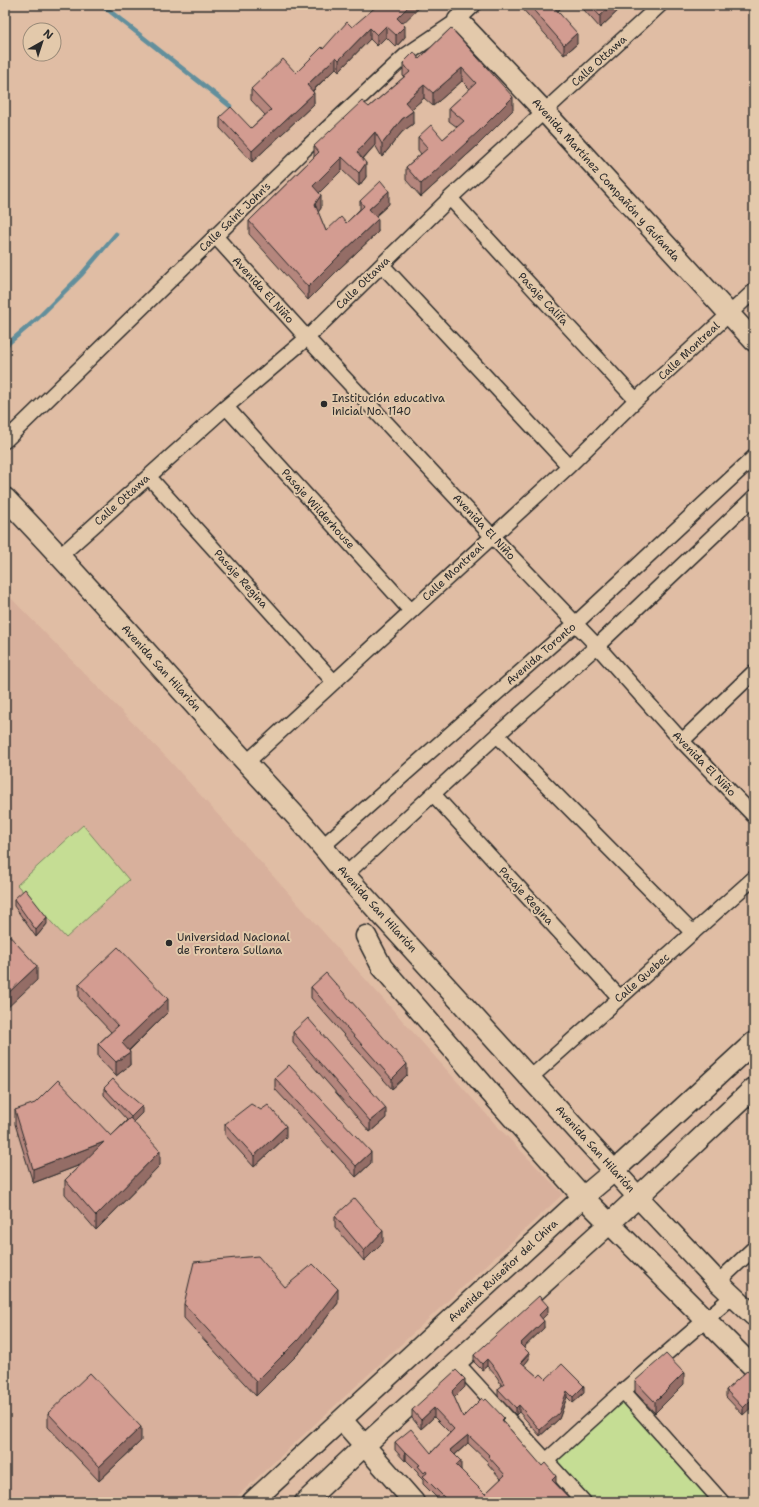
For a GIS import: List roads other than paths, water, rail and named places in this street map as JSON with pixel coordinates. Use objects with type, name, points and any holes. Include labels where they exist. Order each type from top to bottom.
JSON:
[{"type":"street","name":"Calle Saint John's","points":[[5,441],[305,149],[406,54],[458,20],[474,5]]},
{"type":"street","name":"Calle Ottawa","points":[[60,556],[226,407],[307,338],[450,198],[660,5]]},
{"type":"street","name":"Avenida Martínez Compañón y Gufanda","points":[[458,20],[544,111],[754,341]]},
{"type":"street","name":"Pasaje Califa","points":[[450,198],[636,400]]},
{"type":"street","name":"Avenida El Niño","points":[[215,236],[307,338],[597,646],[682,741],[754,816]]},
{"type":"street","points":[[382,265],[569,466]]},
{"type":"street","name":"Calle Montreal","points":[[246,763],[569,466],[636,400],[754,291]]},
{"type":"street","name":"Pasaje Wilderhouse","points":[[226,407],[411,611]]},
{"type":"street","name":"Avenida Toronto","points":[[323,846],[575,624],[754,457]]},
{"type":"street","name":"Pasaje Regina","points":[[148,476],[334,682]]},
{"type":"street","points":[[345,875],[497,734],[597,646],[754,497]]},
{"type":"street","name":"Avenida San Hilarión","points":[[5,498],[60,556],[246,763],[323,846],[345,875],[614,1171],[718,1282],[754,1316]]},
{"type":"street","points":[[682,741],[754,672]]},
{"type":"street","points":[[497,734],[693,933]]},
{"type":"street","name":"Pasaje Regina","points":[[433,794],[620,998]]},
{"type":"street","name":"Calle Quebec","points":[[530,1078],[754,878]]},
{"type":"street","points":[[366,936],[382,966],[488,1090],[583,1197],[754,1368]]},
{"type":"street","name":"Avenida Ruiseñor del Chira","points":[[252,1502],[583,1197],[614,1171],[754,1042]]},
{"type":"street","points":[[305,1502],[364,1446],[610,1223],[754,1088]]},
{"type":"street","points":[[718,1282],[754,1248]]},
{"type":"street","points":[[546,1461],[623,1391],[733,1296]]},
{"type":"street","points":[[456,1363],[584,1502]]},
{"type":"street","points":[[623,1391],[722,1502]]},
{"type":"street","points":[[342,1420],[414,1502]]},
{"type":"waterway","points":[[102,5],[230,106]]},
{"type":"waterway","points":[[5,346],[38,318],[81,275],[116,234]]},
{"type":"place","name":"Institución educativa inicial No. 1140","points":[[324,404]]},
{"type":"place","name":"Universidad Nacional de Frontera Sullana","points":[[169,943]]}]
